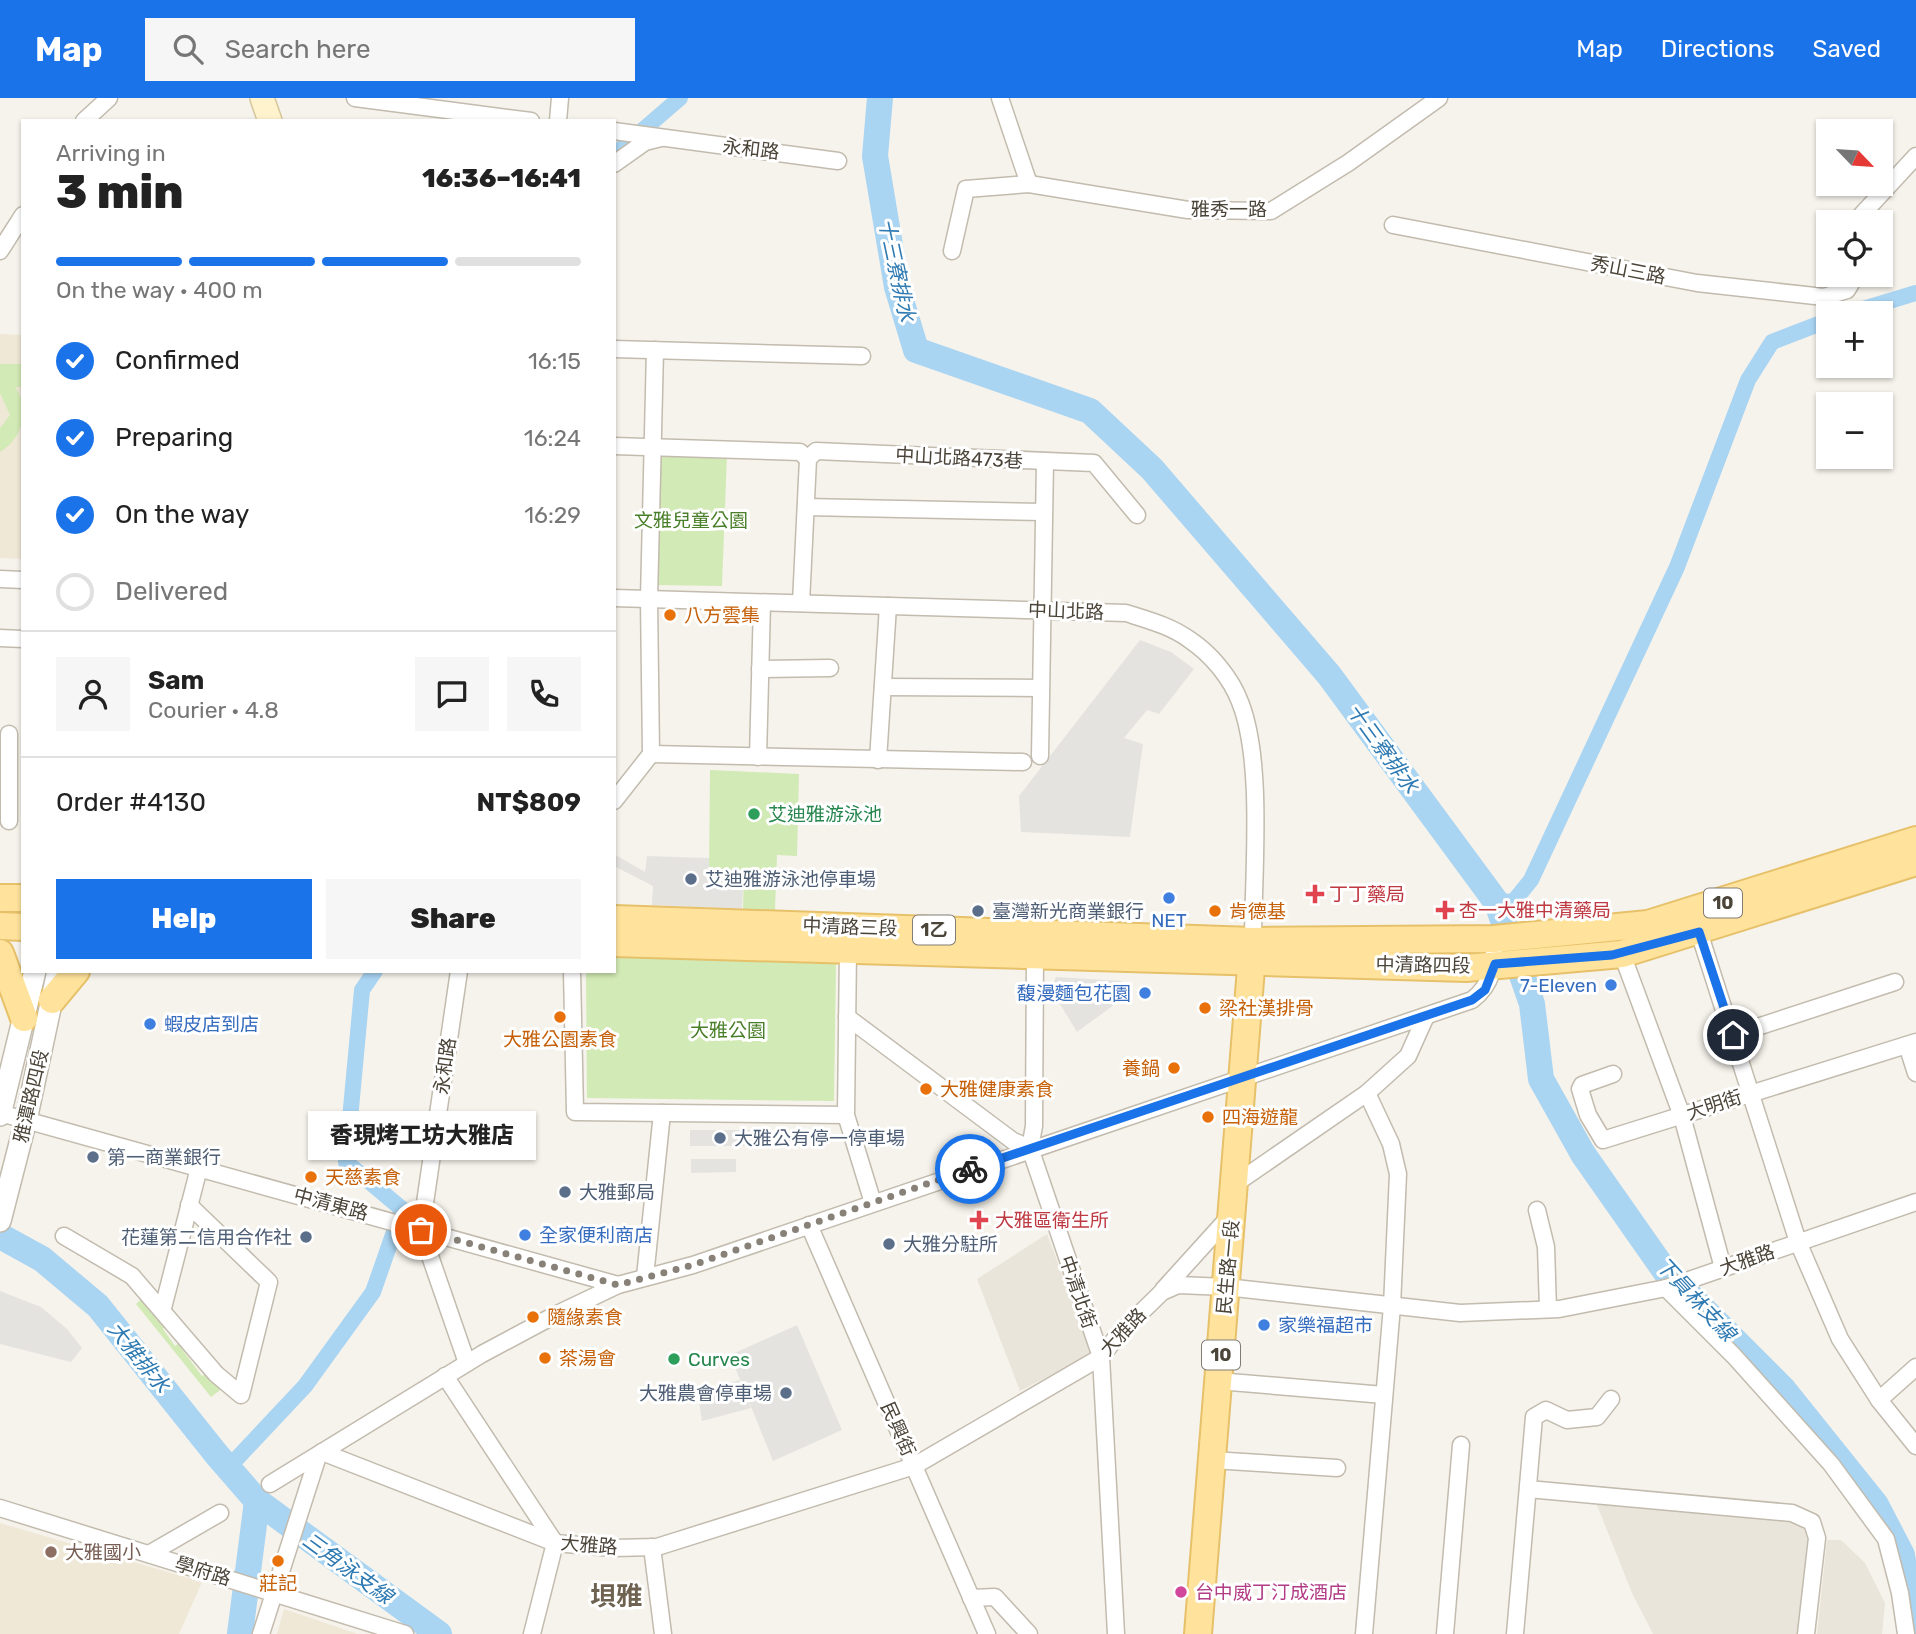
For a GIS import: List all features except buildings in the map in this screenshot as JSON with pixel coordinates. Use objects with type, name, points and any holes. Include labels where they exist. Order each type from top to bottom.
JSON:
[{"type":"main road","points":[[262,98],[269,119]]},
{"type":"main road","name":"中清路四段","points":[[1252,950],[1466,968],[1504,948],[1648,924],[1916,840]]},
{"type":"main road","name":"中清路四段","points":[[1504,948],[1536,961],[1622,954],[1916,862]]},
{"type":"main road","points":[[0,898],[21,898]]},
{"type":"main road","name":"中清路三段","points":[[616,919],[1252,950]]},
{"type":"main road","points":[[0,926],[21,927]]},
{"type":"main road","name":"中清路三段","points":[[616,943],[1035,954],[1252,950]]},
{"type":"main road","name":"民生路一段","points":[[1198,1634],[1252,950]]},
{"type":"main road","points":[[0,953],[24,1018]]},
{"type":"main road","points":[[52,1000],[74,973]]},
{"type":"street","points":[[355,98],[516,119]]},
{"type":"street","points":[[558,119],[560,98]]},
{"type":"street","points":[[1000,98],[1029,184]]},
{"type":"street","name":"雅秀一路","points":[[952,251],[966,189],[1029,184],[1188,210],[1271,211],[1348,163],[1439,98]]},
{"type":"street","points":[[87,119],[102,100]]},
{"type":"street","name":"永和路","points":[[620,132],[838,161]]},
{"type":"street","points":[[616,163],[645,142],[663,138]]},
{"type":"street","points":[[1866,210],[1916,156]]},
{"type":"street","points":[[0,251],[21,218]]},
{"type":"street","name":"秀山三路","points":[[1392,225],[1697,284],[1824,297],[1847,290],[1849,287]]},
{"type":"street","points":[[616,349],[862,356]]},
{"type":"street","points":[[616,798],[650,754],[649,600],[655,350]]},
{"type":"street","points":[[616,446],[800,452],[808,459],[801,603]]},
{"type":"street","name":"中山北路473巷","points":[[808,459],[816,451],[1094,463],[1137,515]]},
{"type":"street","points":[[1040,756],[1040,611],[1045,461]]},
{"type":"street","points":[[806,507],[1043,512]]},
{"type":"street","points":[[0,579],[21,580]]},
{"type":"street","name":"中山北路","points":[[616,598],[1126,613],[1165,626],[1191,640],[1220,666],[1240,702],[1253,761],[1252,950]]},
{"type":"street","points":[[758,757],[762,603]]},
{"type":"street","points":[[877,761],[888,606]]},
{"type":"street","points":[[0,638],[21,639]]},
{"type":"street","points":[[760,669],[830,668]]},
{"type":"street","points":[[883,687],[1040,688]]},
{"type":"street","points":[[9,821],[11,734]]},
{"type":"street","points":[[650,754],[877,761],[1023,762]]},
{"type":"street","points":[[1699,932],[1798,1242],[1840,1339],[1879,1400],[1916,1446]]},
{"type":"street","points":[[270,1484],[467,1363],[555,1315],[618,1285],[693,1265],[1426,1016],[1485,990],[1504,948]]},
{"type":"street","points":[[848,949],[846,1115],[873,1203]]},
{"type":"street","name":"中清北街","points":[[1035,954],[1034,1126],[1030,1149],[1101,1357],[1116,1634]]},
{"type":"street","points":[[1622,954],[1682,1116],[1723,1268]]},
{"type":"street","name":"雅潭路四段","points":[[0,1114],[35,973]]},
{"type":"street","name":"雅潭路四段","points":[[1,1219],[26,1120],[58,973]]},
{"type":"street","name":"永和路","points":[[459,973],[421,1230],[467,1363]]},
{"type":"street","points":[[572,973],[575,1112],[846,1115]]},
{"type":"street","points":[[1733,1035],[1895,982]]},
{"type":"street","points":[[1235,1184],[1367,1093],[1408,1056],[1426,1016]]},
{"type":"street","points":[[847,1017],[1013,1141],[1030,1149]]},
{"type":"street","points":[[1912,1044],[1916,1073]]},
{"type":"street","name":"大明街","points":[[1613,1074],[1582,1084],[1580,1089],[1588,1115],[1603,1140],[1912,1044]]},
{"type":"street","points":[[1364,1634],[1392,1306],[1398,1174],[1391,1144],[1367,1093]]},
{"type":"street","points":[[645,1278],[662,1113]]},
{"type":"street","name":"中清東路","points":[[0,1114],[618,1285]]},
{"type":"street","points":[[163,1308],[199,1168]]},
{"type":"street","name":"大雅路","points":[[320,1454],[555,1543],[614,1548],[652,1547],[914,1466],[1101,1357],[1118,1335],[1162,1292],[1178,1285],[1226,1287],[1460,1313],[1548,1309],[1606,1301],[1666,1287],[1916,1202]]},
{"type":"street","points":[[64,1236],[132,1276],[163,1308],[216,1374],[241,1395],[269,1282],[189,1205]]},
{"type":"street","points":[[1537,1210],[1546,1247],[1548,1309]]},
{"type":"street","points":[[1162,1292],[1232,1214]]},
{"type":"street","name":"民興街","points":[[809,1225],[987,1634]]},
{"type":"street","points":[[1666,1287],[1734,1356],[1831,1464],[1886,1539],[1900,1594],[1906,1634]]},
{"type":"street","points":[[1879,1400],[1916,1367]]},
{"type":"street","points":[[445,1376],[555,1543],[532,1634]]},
{"type":"street","points":[[1219,1381],[1384,1395]]},
{"type":"street","points":[[1515,1634],[1534,1417],[1546,1410],[1567,1420],[1577,1417],[1597,1418],[1611,1399]]},
{"type":"street","points":[[1445,1634],[1461,1446]]},
{"type":"street","points":[[261,1634],[320,1454]]},
{"type":"street","points":[[1212,1461],[1337,1468]]},
{"type":"street","points":[[1528,1489],[1792,1513],[1812,1522],[1817,1538],[1806,1634]]},
{"type":"street","name":"學府路","points":[[0,1508],[405,1634]]},
{"type":"street","points":[[149,1554],[220,1513]]},
{"type":"street","points":[[652,1547],[663,1634]]},
{"type":"street","points":[[971,1598],[995,1597],[1029,1634]]},
{"type":"shaded area","points":[[0,334],[21,335],[21,559],[0,558]]},
{"type":"shaded area","points":[[1140,640],[1171,652],[1194,669],[1159,714],[1147,710],[1124,738],[1143,744],[1130,837],[1021,832],[1019,796]]},
{"type":"shaded area","name":"艾迪雅游泳池停車場","points":[[616,855],[645,872],[647,856],[709,858],[709,869],[744,871],[742,909],[652,905],[653,886],[616,867]]},
{"type":"shaded area","points":[[1056,977],[1122,981],[1122,999],[1077,1032],[1051,989]]},
{"type":"shaded area","name":"大雅公有停一停車場","points":[[690,1130],[750,1130],[750,1146],[690,1146]]},
{"type":"shaded area","name":"大雅公有停一停車場","points":[[691,1159],[736,1159],[736,1172],[691,1173]]},
{"type":"shaded area","points":[[1047,1234],[1092,1354],[1020,1391],[977,1279]]},
{"type":"shaded area","points":[[0,1291],[41,1307],[67,1329],[82,1348],[71,1362],[0,1344]]},
{"type":"shaded area","name":"大雅農會停車場","points":[[797,1325],[842,1430],[773,1461],[730,1355]]},
{"type":"shaded area","points":[[739,1380],[751,1408],[702,1421],[698,1395]]},
{"type":"shaded area","points":[[1595,1500],[1794,1520],[1804,1524],[1808,1533],[1798,1634],[1653,1634],[1632,1593]]},
{"type":"shaded area","name":"大雅國小","points":[[0,1523],[202,1582],[179,1634],[0,1634]]},
{"type":"shaded area","points":[[1827,1540],[1841,1540],[1865,1563],[1885,1603],[1882,1634],[1817,1634]]},
{"type":"shaded area","points":[[284,1609],[358,1634],[277,1634]]},
{"type":"green space","points":[[0,364],[21,364],[21,387],[15,387],[21,399],[21,425],[14,439],[0,452],[0,428],[10,415],[0,393]]},
{"type":"green space","name":"文雅兒童公園","points":[[659,453],[727,455],[722,586],[655,585]]},
{"type":"green space","name":"艾迪雅游泳池","points":[[710,770],[799,774],[797,856],[777,855],[775,910],[743,909],[744,870],[709,869]]},
{"type":"green space","name":"大雅公園","points":[[616,957],[836,963],[834,1101],[587,1098],[586,973],[616,973]]},
{"type":"green space","points":[[147,1294],[171,1320],[163,1329],[175,1346],[178,1344],[202,1376],[211,1370],[224,1387],[211,1397],[136,1304]]},
{"type":"waterway","points":[[616,153],[680,98]]},
{"type":"waterway","name":"十三寮排水","points":[[880,98],[875,156],[897,287],[916,350],[1090,411],[1152,469],[1329,675],[1497,903],[1532,1004],[1541,1079],[1583,1154],[1665,1271],[1783,1389],[1876,1505],[1902,1555],[1915,1634]]},
{"type":"waterway","name":"十三寮排水","points":[[1890,301],[1916,293]]},
{"type":"waterway","name":"十三寮排水","points":[[1497,903],[1514,901],[1531,880],[1677,567],[1748,380],[1772,342],[1816,325]]},
{"type":"waterway","points":[[228,1468],[305,1386],[373,1292],[402,1209],[346,1162],[362,990],[374,973]]},
{"type":"waterway","name":"大雅排水","points":[[0,1236],[42,1259],[98,1306],[257,1501],[439,1634]]},
{"type":"waterway","points":[[240,1634],[257,1501]]},
{"type":"way so far","points":[[421,1230],[618,1285],[693,1265],[970,1169]]},
{"type":"place","name":"八方雲集","points":[[670,615]]},
{"type":"place","name":"艾迪雅游泳池","points":[[754,814]]},
{"type":"place","name":"艾迪雅游泳池停車場","points":[[691,879]]},
{"type":"place","name":"丁丁藥局","points":[[1315,894]]},
{"type":"place","name":"NET","points":[[1169,898]]},
{"type":"place","name":"杏一大雅中清藥局","points":[[1445,910]]},
{"type":"place","name":"臺灣新光商業銀行","points":[[978,911]]},
{"type":"place","name":"肯德基","points":[[1215,911]]},
{"type":"place","name":"7-Eleven","points":[[1611,985]]},
{"type":"place","name":"馥漫麵包花園","points":[[1145,993]]},
{"type":"place","name":"梁社漢排骨","points":[[1205,1008]]},
{"type":"place","name":"大雅公園素食","points":[[560,1017]]},
{"type":"place","name":"蝦皮店到店","points":[[150,1024]]},
{"type":"place","name":"養鍋","points":[[1174,1068]]},
{"type":"place","name":"大雅健康素食","points":[[926,1089]]},
{"type":"place","name":"四海遊龍","points":[[1208,1117]]},
{"type":"place","name":"大雅公有停一停車場","points":[[720,1138]]},
{"type":"place","name":"第一商業銀行","points":[[93,1157]]},
{"type":"place","name":"天慈素食","points":[[311,1177]]},
{"type":"place","name":"大雅郵局","points":[[565,1192]]},
{"type":"place","name":"大雅區衛生所","points":[[979,1220]]},
{"type":"place","name":"香現烤工坊大雅店","points":[[421,1230]]},
{"type":"place","name":"全家便利商店","points":[[525,1235]]},
{"type":"place","name":"花蓮第二信用合作社","points":[[306,1237]]},
{"type":"place","name":"大雅分駐所","points":[[889,1244]]},
{"type":"place","name":"隨緣素食","points":[[533,1317]]},
{"type":"place","name":"家樂福超市","points":[[1264,1325]]},
{"type":"place","name":"茶湯會","points":[[545,1358]]},
{"type":"place","name":"Curves","points":[[674,1359]]},
{"type":"place","name":"大雅農會停車場","points":[[786,1393]]},
{"type":"place","name":"大雅國小","points":[[51,1552]]},
{"type":"place","name":"莊記","points":[[278,1561]]},
{"type":"place","name":"台中威丁汀成酒店","points":[[1181,1592]]},
{"type":"district","name":"垻雅","points":[[616,1596]]},
{"type":"route","points":[[970,1169],[1472,1000],[1485,990],[1495,964],[1574,960],[1622,954],[1699,932],[1733,1035]]},
{"type":"water label","name":"下員林支線","points":[[1696,1299]]},
{"type":"water label","name":"三角泳支線","points":[[348,1568]]}]
